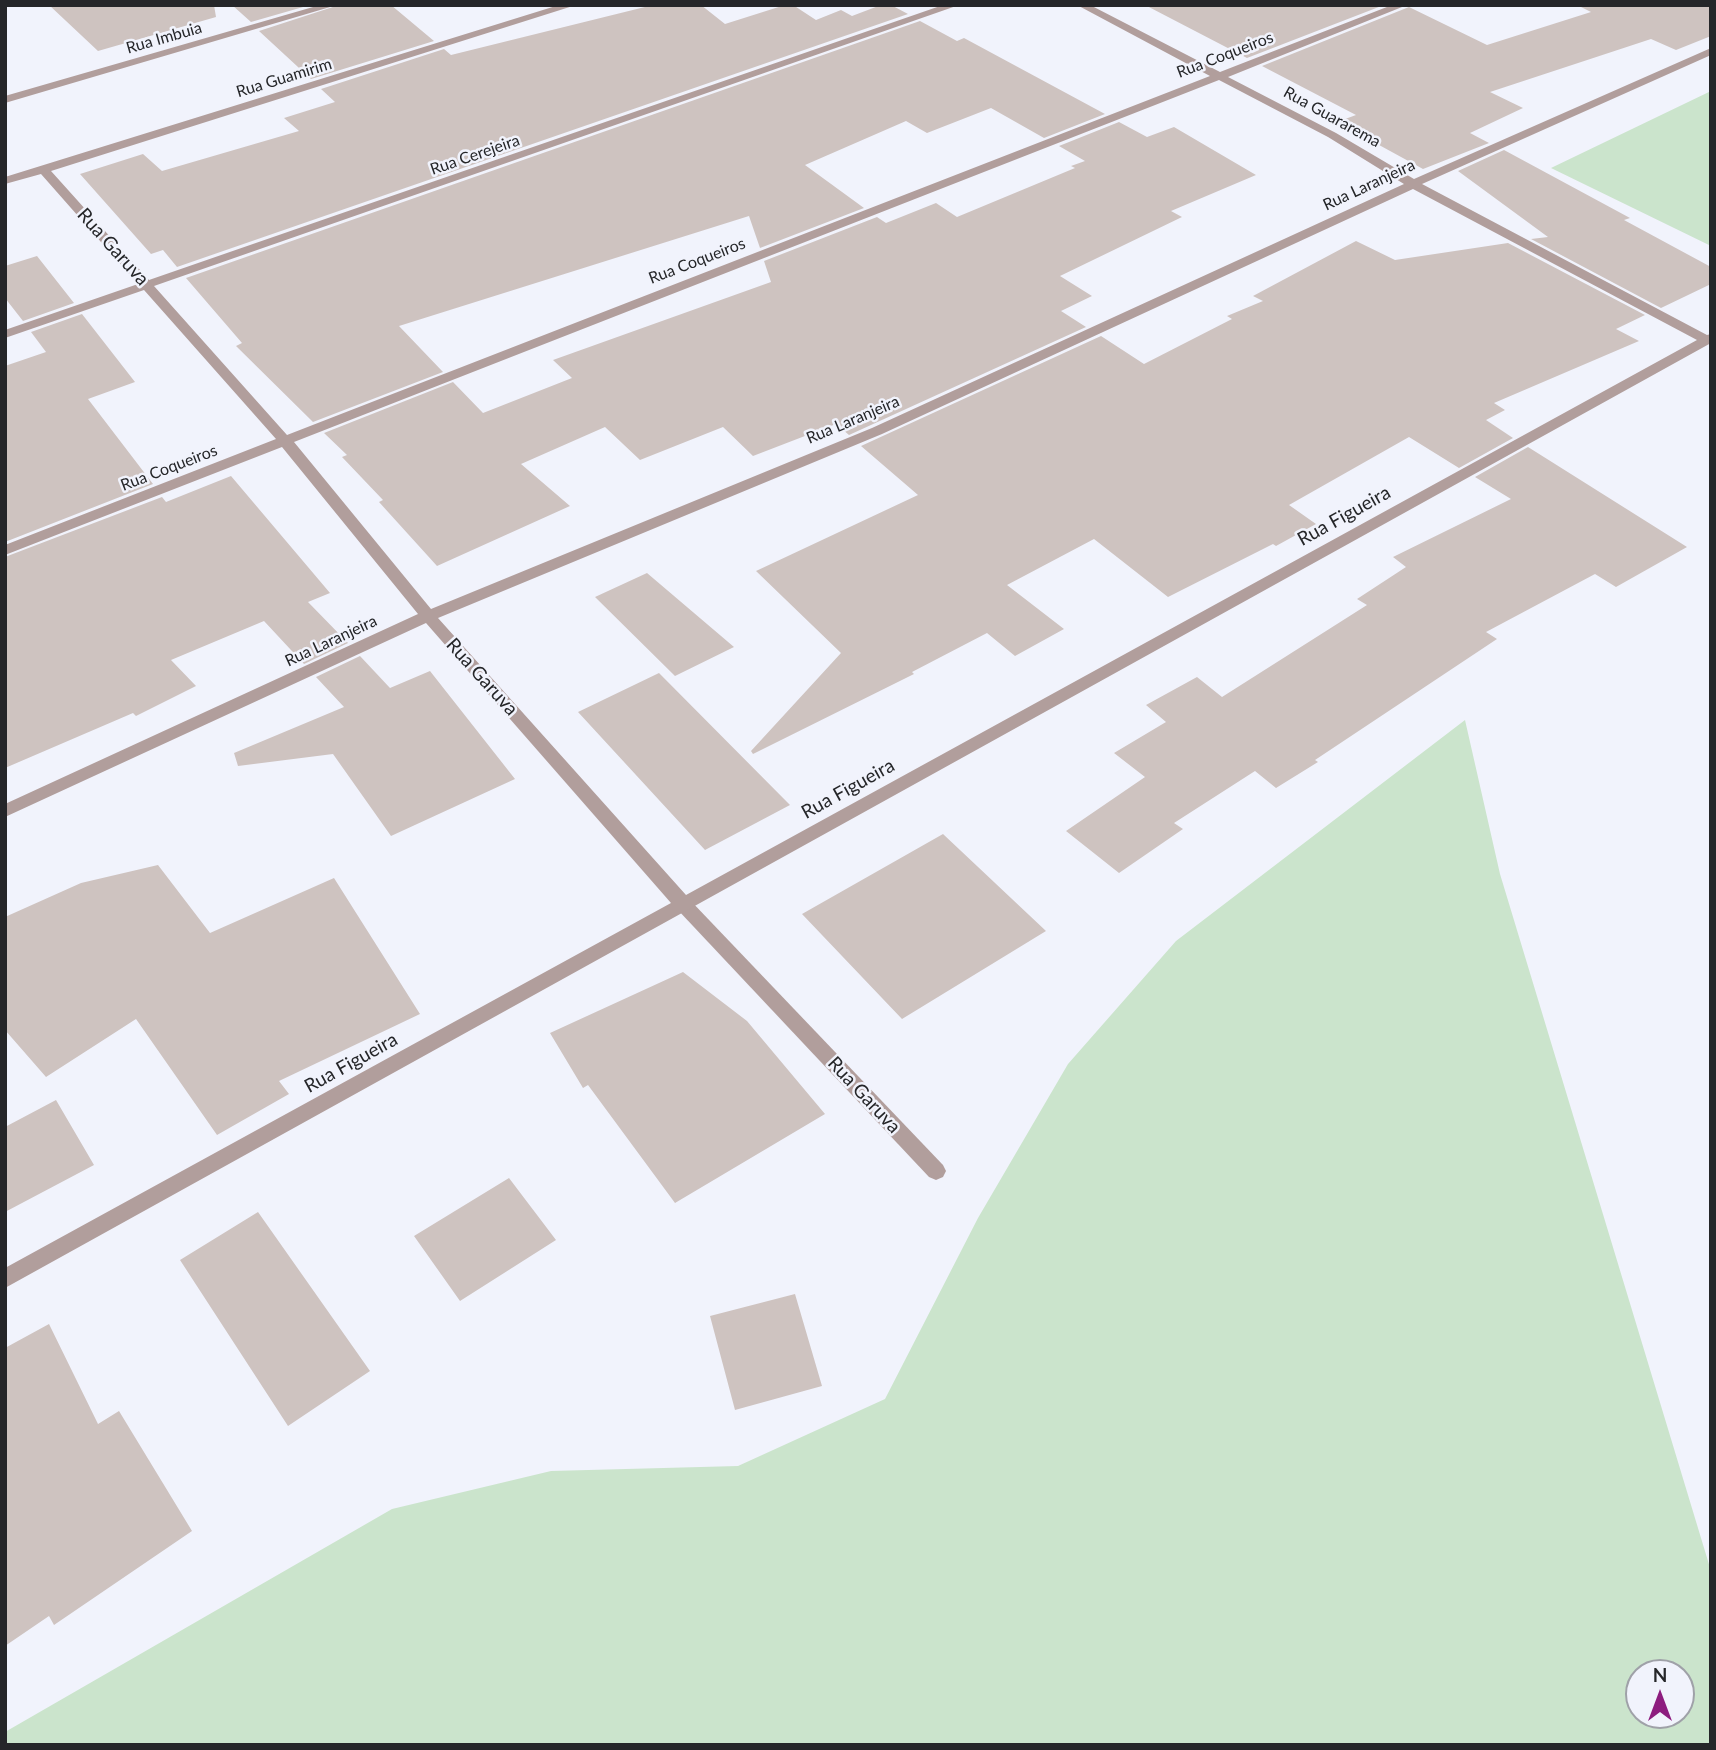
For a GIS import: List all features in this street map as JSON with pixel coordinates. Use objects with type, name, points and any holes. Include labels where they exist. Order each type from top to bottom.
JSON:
[{"type":"street","name":"Rua Imbuia","points":[[5,100],[332,5]]},
{"type":"street","name":"Rua Guamirim","points":[[5,181],[571,5]]},
{"type":"street","name":"Rua Cerejeira","points":[[5,334],[954,5]]},
{"type":"street","name":"Rua Guararema","points":[[1082,5],[1332,135],[1413,184],[1709,340]]},
{"type":"street","name":"Rua Coqueiros","points":[[5,550],[1402,5]]},
{"type":"street","name":"Rua Laranjeira","points":[[5,811],[428,616],[877,430],[1413,184],[1711,51]]},
{"type":"street","name":"Rua Garuva","points":[[44,169],[285,441],[428,616],[683,904],[936,1171]]},
{"type":"street","name":"Rua Figueira","points":[[5,1279],[1709,340]]},
{"type":"green space","points":[[1711,91],[1711,246],[1551,168]]},
{"type":"green space","points":[[1465,720],[1500,874],[1711,1571],[1711,1745],[5,1745],[5,1732],[392,1509],[551,1471],[738,1466],[885,1399],[978,1218],[1068,1064],[1176,941]]},
{"type":"building","points":[[49,5],[214,5],[216,17],[98,51]]},
{"type":"building","points":[[232,5],[310,5],[251,22]]},
{"type":"building","points":[[339,5],[391,5],[434,41],[311,79],[259,31]]},
{"type":"building","points":[[653,5],[701,5],[725,24],[785,5],[793,5],[816,20],[841,10],[852,16],[881,5],[891,5],[908,14],[177,267],[163,250],[151,254],[80,174],[143,154],[162,171],[299,131],[284,118],[335,102],[321,89],[444,49],[451,55]]},
{"type":"building","points":[[1145,5],[1384,5],[1247,58]]},
{"type":"building","points":[[1577,5],[1711,5],[1711,36],[1676,50],[1651,39],[1490,92],[1523,108],[1470,133],[1489,143],[1423,169],[1337,122],[1356,115],[1262,66],[1409,7],[1487,45],[1591,12]]},
{"type":"building","points":[[920,21],[957,41],[964,38],[1105,114],[1044,138],[991,108],[927,133],[906,121],[805,165],[864,208],[760,248],[749,216],[399,326],[443,372],[313,422],[236,346],[242,343],[186,278]]},
{"type":"building","points":[[1119,122],[1147,137],[1174,127],[1256,175],[1171,211],[1182,217],[1060,276],[1092,296],[1061,311],[1086,327],[849,435],[836,424],[753,456],[723,427],[640,460],[605,427],[521,464],[570,506],[437,566],[379,502],[383,500],[342,457],[347,455],[324,433],[453,382],[483,413],[572,378],[553,360],[771,282],[764,261],[877,217],[886,223],[936,203],[957,217],[1075,168],[1071,166],[1085,161],[1059,146]]},
{"type":"building","points":[[1504,150],[1630,218],[1624,220],[1711,267],[1711,284],[1661,308],[1531,239],[1548,237],[1458,171]]},
{"type":"building","points":[[1356,241],[1395,260],[1508,243],[1645,315],[1616,329],[1639,341],[1494,403],[1505,410],[1486,420],[1513,438],[1459,468],[1409,437],[1289,505],[1316,524],[1168,597],[1094,539],[1007,585],[1064,629],[1015,656],[987,633],[912,672],[914,674],[753,754],[751,751],[841,653],[756,571],[918,495],[861,446],[1101,336],[1144,364],[1232,319],[1227,316],[1263,301],[1253,296]]},
{"type":"building","points":[[37,256],[74,303],[23,321],[5,298],[5,266]]},
{"type":"building","points":[[82,314],[135,382],[88,399],[153,484],[5,542],[5,366],[46,352],[31,332]]},
{"type":"building","points":[[1528,447],[1687,547],[1616,587],[1595,574],[1486,632],[1497,639],[1315,760],[1318,762],[1276,788],[1255,771],[1174,823],[1183,829],[1119,873],[1066,831],[1145,777],[1114,753],[1166,722],[1146,705],[1197,677],[1222,697],[1367,605],[1357,599],[1406,567],[1393,557],[1511,499],[1475,477]]},
{"type":"building","points":[[231,476],[330,593],[308,602],[348,643],[304,664],[264,621],[171,660],[196,686],[136,716],[133,713],[5,768],[5,557],[162,497],[166,502]]},
{"type":"building","points":[[647,573],[734,647],[675,676],[595,597]]},
{"type":"building","points":[[360,656],[390,688],[430,671],[515,779],[391,836],[333,754],[238,766],[234,753],[344,707],[316,677]]},
{"type":"building","points":[[659,673],[790,805],[705,850],[578,712]]},
{"type":"building","points":[[943,834],[1046,931],[902,1019],[802,914]]},
{"type":"building","points":[[158,865],[210,933],[334,878],[420,1014],[279,1081],[289,1094],[217,1135],[136,1019],[46,1077],[5,1030],[5,917],[81,883]]},
{"type":"building","points":[[683,972],[747,1021],[825,1114],[675,1203],[588,1085],[583,1088],[550,1033]]},
{"type":"building","points":[[56,1100],[94,1165],[5,1212],[5,1127]]},
{"type":"building","points":[[509,1178],[556,1240],[460,1301],[414,1236]]},
{"type":"building","points":[[258,1212],[370,1371],[288,1426],[180,1260]]},
{"type":"building","points":[[795,1294],[822,1386],[735,1410],[710,1316]]},
{"type":"building","points":[[49,1324],[98,1424],[119,1411],[192,1531],[54,1625],[49,1616],[5,1646],[5,1348]]}]
